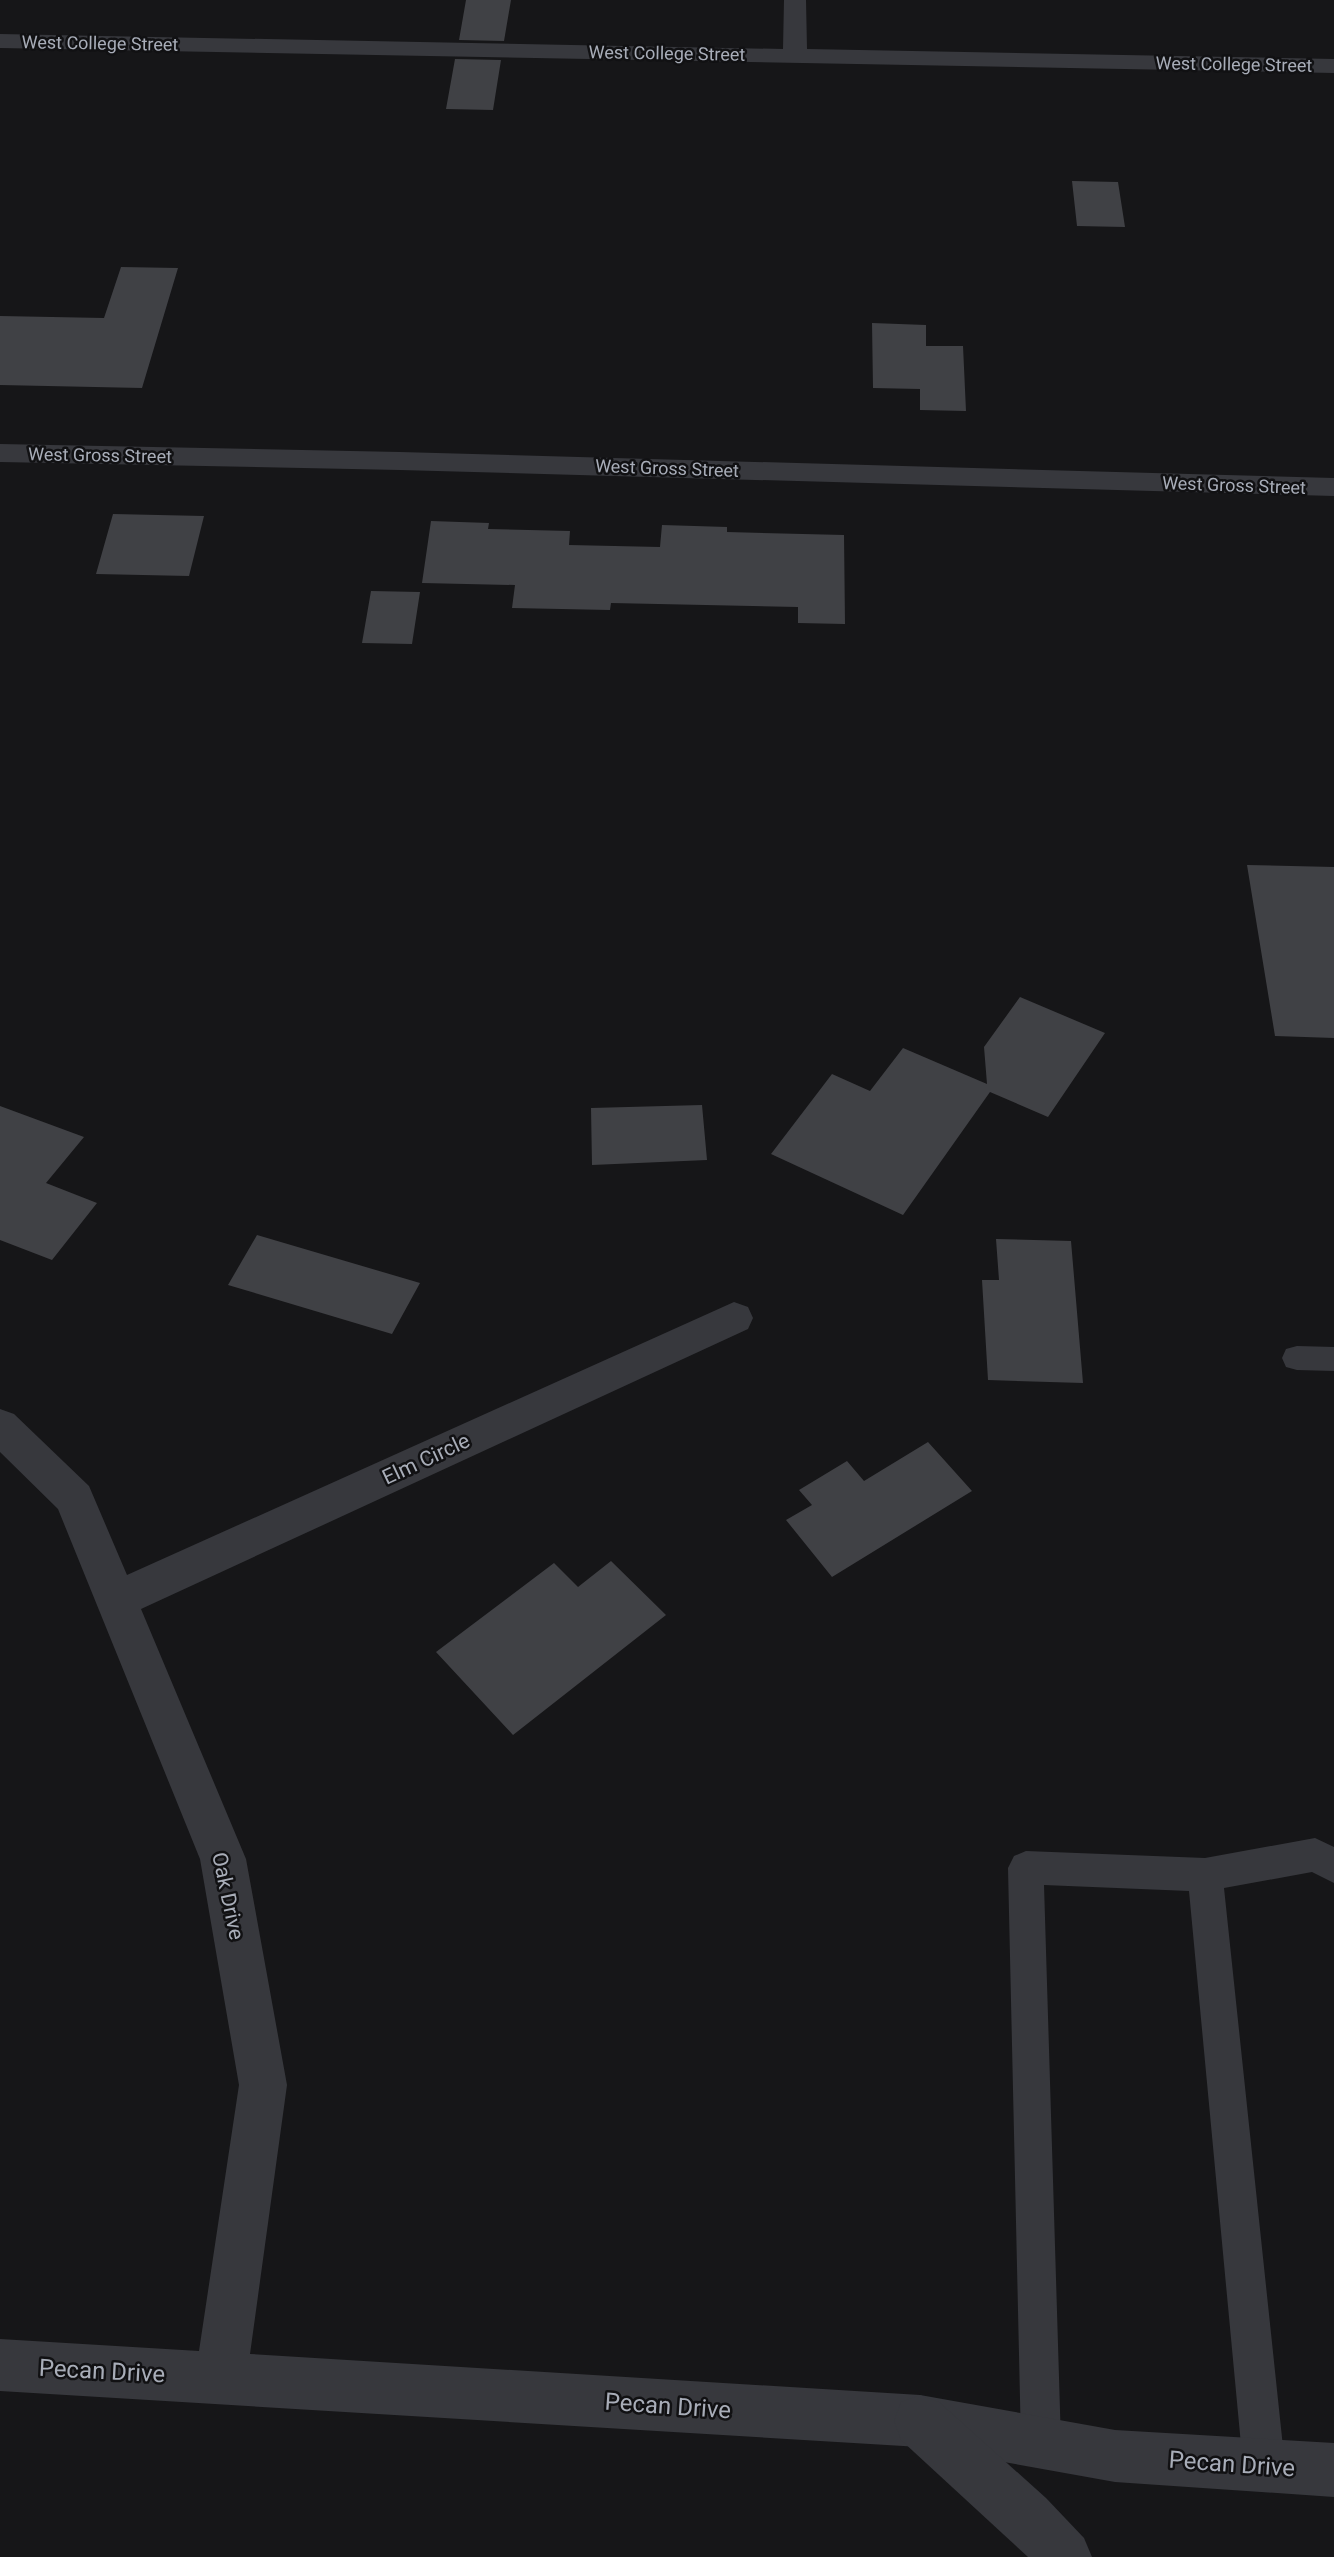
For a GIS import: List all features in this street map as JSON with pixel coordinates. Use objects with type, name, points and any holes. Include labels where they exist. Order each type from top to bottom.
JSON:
[{"type":"street","points":[[795,0],[795,56]]},
{"type":"street","name":"West College Street","points":[[0,41],[1334,66]]},
{"type":"street","name":"West Gross Street","points":[[0,453],[414,461],[1334,488]]},
{"type":"street","name":"Elm Circle","points":[[117,1600],[734,1318]]},
{"type":"street","name":"Oak Drive","points":[[0,1426],[74,1498],[223,1859],[264,2085],[221,2378]]},
{"type":"street","name":"Pecan Drive","points":[[0,2365],[920,2421],[1115,2456],[1334,2470]]},
{"type":"street","points":[[920,2421],[1027,2517],[1065,2557]]},
{"type":"lane","points":[[1297,1358],[1334,1359]]},
{"type":"lane","points":[[1041,2443],[1026,1868],[1205,1875],[1315,1855],[1334,1866]]},
{"type":"lane","points":[[1205,1875],[1264,2466]]},
{"type":"building","points":[[466,0],[511,0],[504,41],[459,40]]},
{"type":"building","points":[[455,59],[501,60],[493,110],[446,109]]},
{"type":"building","points":[[1072,181],[1118,182],[1125,227],[1077,226]]},
{"type":"building","points":[[121,267],[178,268],[142,388],[0,385],[0,316],[104,318]]},
{"type":"building","points":[[872,323],[926,325],[926,346],[963,346],[966,411],[920,410],[920,389],[873,388]]},
{"type":"building","points":[[113,514],[204,516],[189,576],[96,574]]},
{"type":"building","points":[[431,521],[489,523],[488,529],[570,531],[569,545],[660,547],[662,525],[727,527],[727,532],[844,535],[845,624],[798,623],[798,607],[611,603],[610,610],[512,608],[515,585],[422,583]]},
{"type":"building","points":[[371,591],[420,592],[412,644],[362,643]]},
{"type":"building","points":[[1247,865],[1334,867],[1334,1038],[1275,1036]]},
{"type":"building","points":[[1020,997],[1105,1033],[1048,1117],[990,1092],[903,1215],[771,1154],[832,1074],[870,1091],[903,1048],[987,1084],[984,1047]]},
{"type":"building","points":[[702,1105],[707,1160],[592,1165],[591,1108]]},
{"type":"building","points":[[0,1106],[84,1137],[46,1183],[97,1203],[52,1260],[0,1240]]},
{"type":"building","points":[[257,1235],[420,1283],[392,1334],[228,1285]]},
{"type":"building","points":[[996,1239],[1071,1241],[1083,1383],[988,1380],[982,1280],[999,1280]]},
{"type":"building","points":[[928,1442],[972,1491],[832,1577],[786,1520],[812,1505],[799,1490],[847,1461],[864,1481]]},
{"type":"building","points":[[611,1561],[666,1615],[513,1735],[436,1652],[554,1563],[578,1587]]}]
